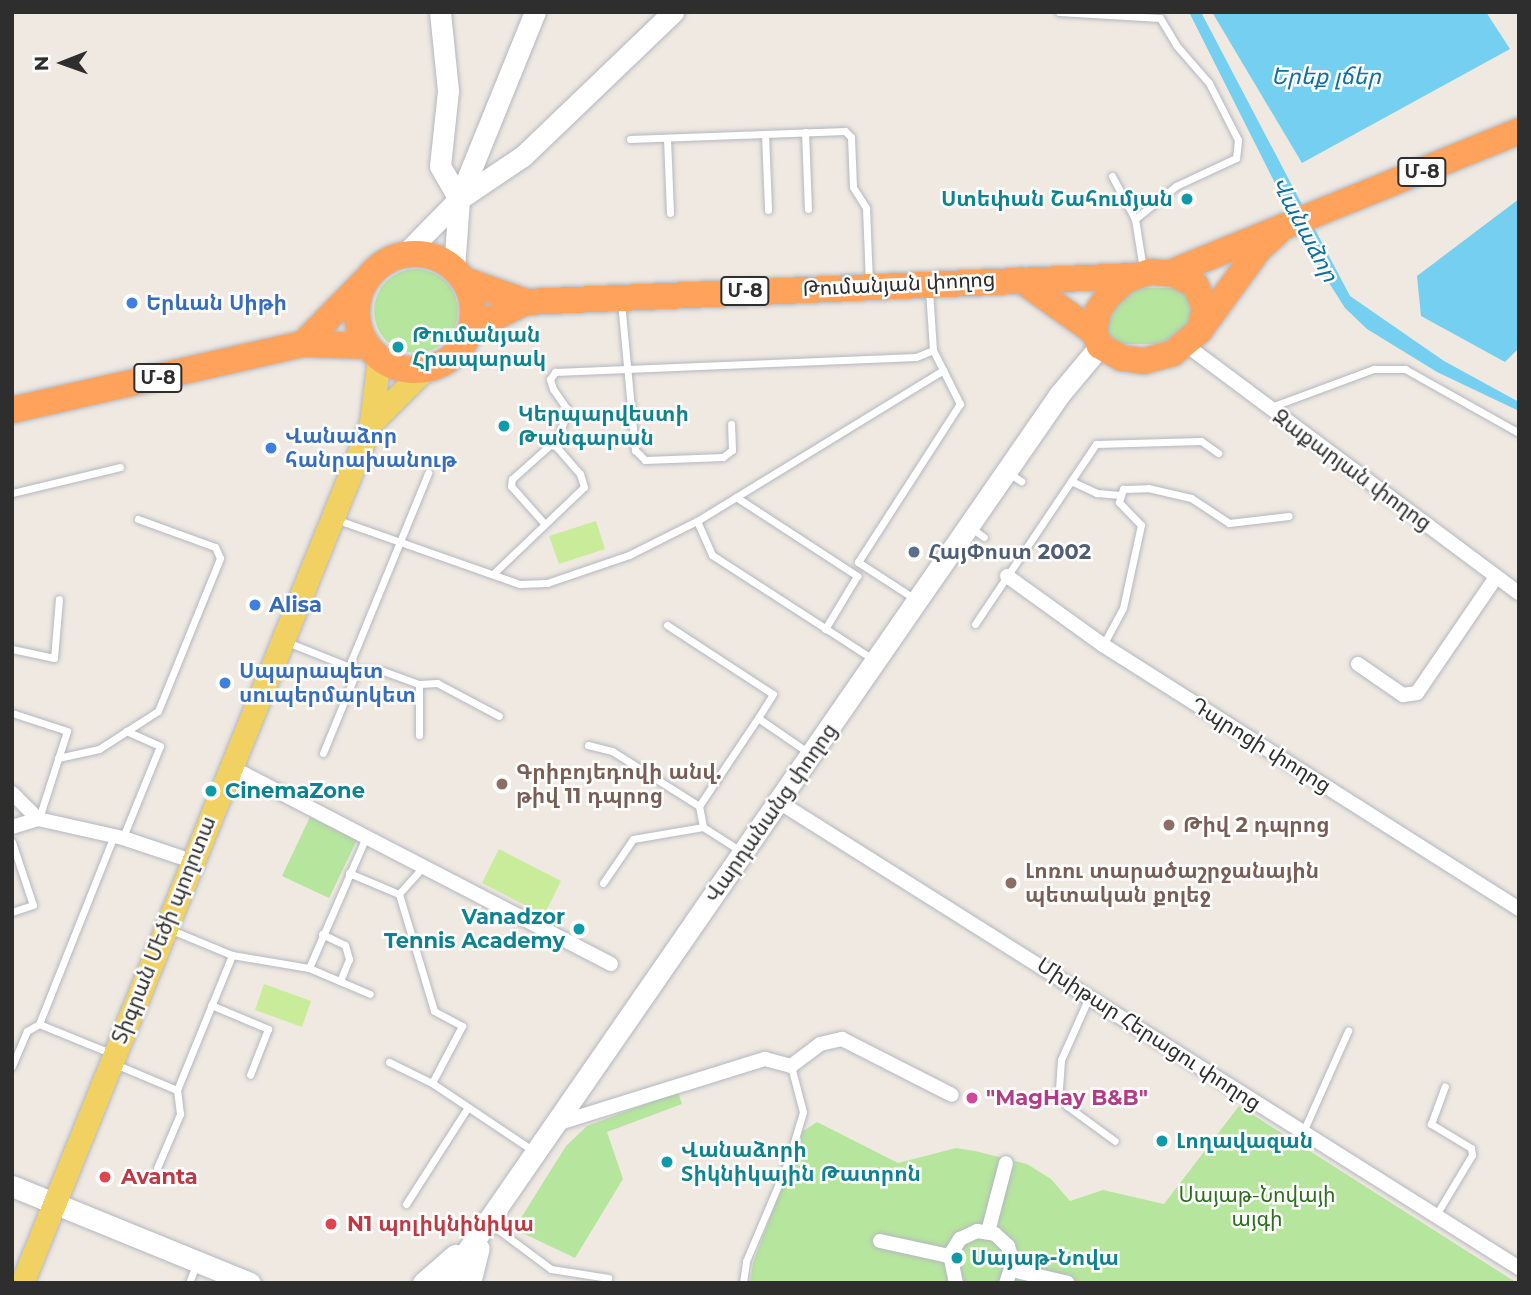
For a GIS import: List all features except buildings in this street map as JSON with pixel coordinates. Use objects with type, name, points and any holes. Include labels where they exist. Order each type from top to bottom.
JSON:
[{"type":"highway","name":"Մ-8","points":[[1021,280],[1149,274],[1277,233],[1519,131]]},
{"type":"highway","name":"Մ-8","points":[[1193,338],[1259,249],[1277,233]]},
{"type":"highway","points":[[303,344],[377,268],[404,255],[426,255],[459,274],[473,304],[471,329],[454,356],[424,370],[393,367],[373,352],[357,314],[366,281]]},
{"type":"highway","name":"Մ-8","points":[[459,274],[526,302]]},
{"type":"highway","points":[[1021,280],[1097,339],[1122,358],[1144,361],[1193,338],[1205,308],[1201,295],[1196,286],[1149,274],[1102,303],[1097,339]]},
{"type":"highway","name":"Թումանյան փողոց","points":[[526,302],[1021,280]]},
{"type":"highway","name":"Մ-8","points":[[471,329],[526,302]]},
{"type":"highway","name":"Մ-8","points":[[12,410],[303,344],[373,352]]},
{"type":"main road","name":"Տիգրան Մեծի պողոտա","points":[[22,1283],[371,423],[373,352]]},
{"type":"main road","name":"Տիգրան Մեծի պողոտա","points":[[371,423],[424,370]]},
{"type":"street","points":[[440,12],[448,91],[440,166],[459,199]]},
{"type":"street","points":[[459,274],[459,199],[535,12]]},
{"type":"street","points":[[404,255],[459,199],[523,156],[669,13]]},
{"type":"street","name":"Զաքարյան փողոց","points":[[1193,338],[1267,408],[1519,593]]},
{"type":"street","name":"Վարդանանց փողոց","points":[[445,1283],[538,1155],[917,601],[976,532],[1014,476],[1097,339]]},
{"type":"street","name":"Դպրոցի փողոց","points":[[1007,576],[1103,645],[1519,909]]},
{"type":"street","points":[[1358,664],[1403,695],[1417,693],[1496,577]]},
{"type":"street","points":[[231,767],[611,964]]},
{"type":"street","points":[[12,793],[38,818],[118,837],[192,861]]},
{"type":"street","name":"Մխիթար Հերացու փողոց","points":[[779,802],[1519,1268]]},
{"type":"street","points":[[12,827],[38,818]]},
{"type":"street","points":[[559,1123],[765,1059],[791,1066],[820,1044],[842,1039],[952,1095]]},
{"type":"street","points":[[988,1232],[1006,1163]]},
{"type":"street","points":[[12,1186],[250,1283]]},
{"type":"street","points":[[423,1283],[488,1225]]},
{"type":"street","points":[[470,1283],[488,1225]]},
{"type":"street","points":[[949,1256],[967,1234],[988,1232],[1008,1246],[1009,1277],[1068,1283]]},
{"type":"street","points":[[880,1241],[949,1256]]},
{"type":"street","points":[[949,1256],[956,1283]]},
{"type":"lane","points":[[1059,12],[1160,18],[1176,45],[1209,83],[1238,140],[1236,158],[1176,186],[1135,219]]},
{"type":"lane","points":[[631,139],[845,131],[851,137],[853,187],[866,208],[869,285]]},
{"type":"lane","points":[[805,132],[808,209]]},
{"type":"lane","points":[[765,134],[768,210]]},
{"type":"lane","points":[[667,138],[670,213]]},
{"type":"lane","points":[[1112,176],[1135,219],[1149,274]]},
{"type":"lane","points":[[917,601],[858,562],[960,404],[933,350],[929,282]]},
{"type":"lane","points":[[621,298],[624,368],[633,388],[635,450],[645,460],[723,457],[732,450],[731,424]]},
{"type":"lane","points":[[495,572],[543,522],[584,486],[580,474],[556,446],[555,439],[567,409],[553,389],[550,379],[555,372],[916,357],[933,350]]},
{"type":"lane","points":[[1267,408],[1374,369],[1405,369],[1519,433]]},
{"type":"lane","points":[[332,518],[495,572],[520,584],[547,583],[629,555],[696,521],[943,370]]},
{"type":"lane","points":[[975,624],[1096,444],[1201,441],[1218,453]]},
{"type":"lane","points":[[543,522],[511,486],[512,478],[550,445],[556,446]]},
{"type":"lane","points":[[12,493],[120,467]]},
{"type":"lane","points":[[349,666],[428,473]]},
{"type":"lane","points":[[1071,481],[1097,493],[1119,495]]},
{"type":"lane","points":[[1103,645],[1123,608],[1140,525],[1119,502],[1123,489],[1136,486],[1191,498],[1229,523],[1289,516]]},
{"type":"lane","points":[[736,496],[858,576],[825,628]]},
{"type":"lane","points":[[1047,499],[1055,505]]},
{"type":"lane","points":[[58,758],[99,749],[158,711],[220,558],[215,547],[138,519]]},
{"type":"lane","points":[[696,521],[712,555],[875,661]]},
{"type":"lane","points":[[1010,554],[1018,559]]},
{"type":"lane","points":[[12,649],[54,659],[59,599]]},
{"type":"lane","points":[[667,625],[772,694],[699,806],[703,827]]},
{"type":"lane","points":[[284,640],[358,670],[383,671],[419,684],[437,682],[499,716]]},
{"type":"lane","points":[[323,753],[358,670]]},
{"type":"lane","points":[[419,684],[419,735]]},
{"type":"lane","points":[[12,713],[67,731],[38,818]]},
{"type":"lane","points":[[758,718],[811,754]]},
{"type":"lane","points":[[12,1066],[27,1031],[39,1024],[118,837],[160,746],[126,731]]},
{"type":"lane","points":[[588,745],[612,751],[699,806]]},
{"type":"lane","points":[[603,883],[633,839],[703,827],[744,853]]},
{"type":"lane","points":[[309,968],[366,837]]},
{"type":"lane","points":[[12,842],[33,905],[12,912]]},
{"type":"lane","points":[[399,894],[423,867]]},
{"type":"lane","points":[[349,873],[399,894]]},
{"type":"lane","points":[[399,894],[434,1011],[462,1026],[432,1083]]},
{"type":"lane","points":[[165,928],[232,955],[309,968],[370,993]]},
{"type":"lane","points":[[322,934],[345,945],[349,959],[340,981]]},
{"type":"lane","points":[[157,1168],[180,1114],[177,1090],[232,955]]},
{"type":"lane","points":[[1089,997],[1061,1060],[1059,1090],[1067,1106],[1115,1141]]},
{"type":"lane","points":[[211,1005],[268,1029],[250,1075]]},
{"type":"lane","points":[[39,1024],[177,1090]]},
{"type":"lane","points":[[1303,1132],[1348,1031]]},
{"type":"lane","points":[[389,1062],[432,1083],[538,1155]]},
{"type":"lane","points":[[743,1283],[746,1261],[788,1162],[803,1112],[791,1066]]},
{"type":"lane","points":[[1435,1215],[1472,1155],[1471,1148],[1431,1124],[1445,1086]]},
{"type":"lane","points":[[406,1204],[468,1107]]},
{"type":"lane","points":[[488,1225],[551,1269],[608,1278]]},
{"type":"lane","points":[[189,1283],[198,1261]]},
{"type":"green space","points":[[416,269],[432,272],[451,288],[458,311],[455,327],[439,346],[416,353],[400,350],[381,334],[374,311],[377,295],[393,276]]},
{"type":"green space","points":[[1146,288],[1184,288],[1194,317],[1173,340],[1154,344],[1121,344],[1105,334],[1104,315],[1130,291]]},
{"type":"green space","points":[[596,521],[605,549],[559,564],[549,536]]},
{"type":"green space","points":[[310,817],[357,840],[329,898],[282,876]]},
{"type":"green space","points":[[499,849],[561,881],[544,915],[482,883]]},
{"type":"green space","points":[[264,984],[311,1001],[302,1027],[255,1010]]},
{"type":"green space","points":[[678,1092],[682,1104],[607,1132],[623,1179],[575,1258],[514,1229],[566,1146],[587,1126]]},
{"type":"green space","name":"Սայաթ-Նովայի այգի","points":[[1239,1106],[1517,1283],[750,1283],[753,1263],[803,1131],[817,1122],[898,1163],[956,1148],[1027,1164],[1051,1179],[1070,1201],[1103,1190],[1164,1204]]},
{"type":"water","name":"Վանաձոր","points":[[1189,12],[1202,14],[1350,296],[1444,361],[1519,402],[1519,411],[1437,372],[1367,329],[1345,308],[1310,253]]},
{"type":"water","name":"Երեք լճեր","points":[[1212,12],[1486,12],[1510,49],[1302,163]]},
{"type":"water","points":[[1519,199],[1519,348],[1505,362],[1421,316],[1417,276]]},
{"type":"place","name":"Ստեփան Շահումյան","points":[[1187,199]]},
{"type":"place","name":"Երևան Սիթի","points":[[132,303]]},
{"type":"place","name":"Թումանյան Հրապարակ","points":[[398,347]]},
{"type":"place","name":"Կերպարվեստի Թանգարան","points":[[504,426]]},
{"type":"place","name":"Վանաձոր հանրախանութ","points":[[271,448]]},
{"type":"place","name":"ՀայՓոստ 2002","points":[[914,552]]},
{"type":"place","name":"Alisa","points":[[255,605]]},
{"type":"place","name":"Սպարապետ սուպերմարկետ","points":[[225,683]]},
{"type":"place","name":"Գրիբոյեդովի անվ. թիվ 11 դպրոց","points":[[502,784]]},
{"type":"place","name":"CinemaZone","points":[[211,791]]},
{"type":"place","name":"Թիվ 2 դպրոց","points":[[1169,825]]},
{"type":"place","name":"Լոռու տարածաշրջանային պետական քոլեջ","points":[[1011,883]]},
{"type":"place","name":"Vanadzor Tennis Academy","points":[[579,929]]},
{"type":"place","name":"\"MagHay B&B\"","points":[[972,1098]]},
{"type":"place","name":"Լողավազան","points":[[1162,1141]]},
{"type":"place","name":"Վանաձորի Տիկնիկային Թատրոն","points":[[667,1162]]},
{"type":"place","name":"Avanta","points":[[105,1177]]},
{"type":"place","name":"N1 պոլիկնինիկա","points":[[331,1224]]},
{"type":"place","name":"Սայաթ-Նովա","points":[[957,1258]]}]
